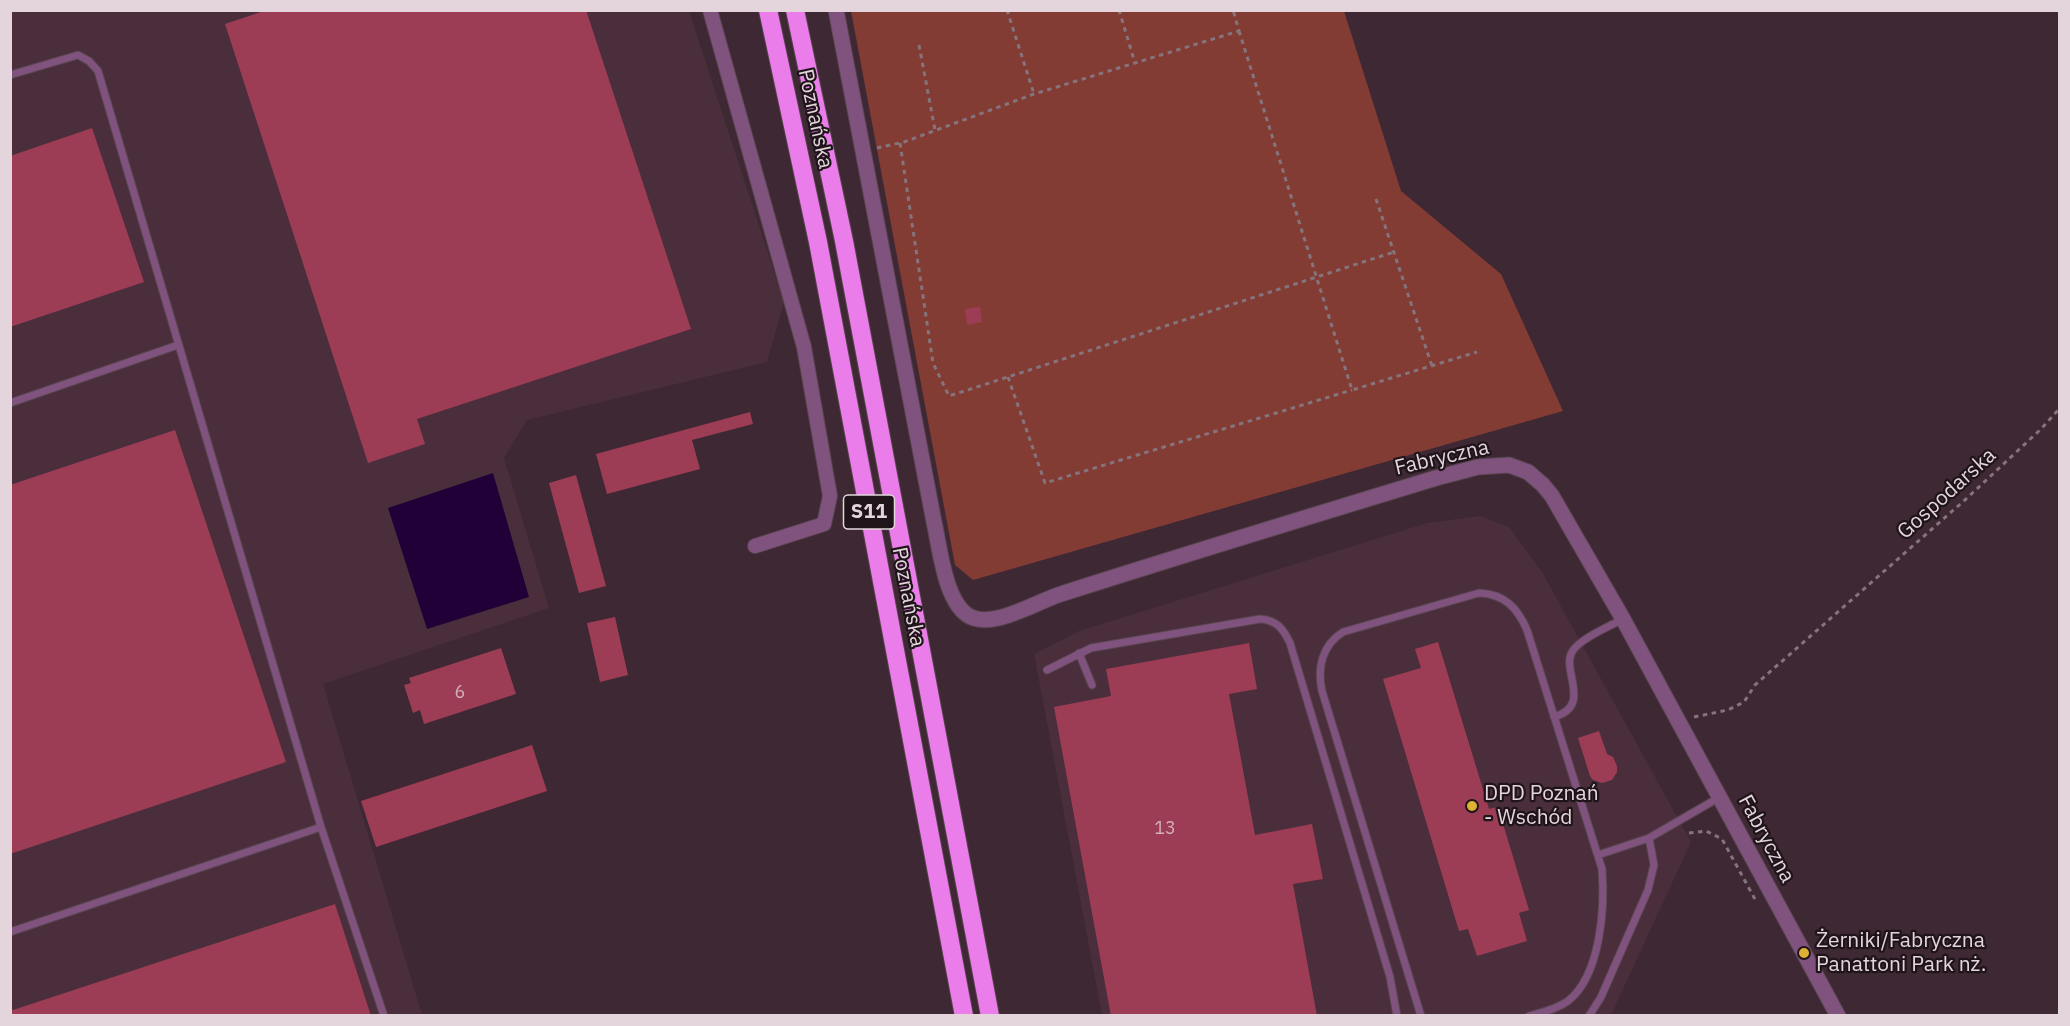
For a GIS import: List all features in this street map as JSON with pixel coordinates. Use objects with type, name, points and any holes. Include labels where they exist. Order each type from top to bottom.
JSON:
[{"type":"highway","name":"Poznańska","points":[[768,10],[818,242],[964,1016]]},
{"type":"highway","name":"Poznańska","points":[[795,10],[843,241],[990,1016]]},
{"type":"street","points":[[710,10],[804,347],[830,496],[824,524],[755,546]]},
{"type":"street","name":"Fabryczna","points":[[836,10],[934,522],[949,588],[958,607],[976,619],[995,620],[1052,597],[1453,473],[1478,467],[1509,465],[1528,472],[1543,485],[1562,511],[1838,1016]]},
{"type":"lane","points":[[10,75],[78,55],[89,61],[98,71],[321,827],[384,1016]]},
{"type":"lane","points":[[10,403],[178,345]]},
{"type":"lane","points":[[1420,1016],[1322,691],[1320,675],[1325,651],[1336,636],[1352,629],[1469,594],[1489,593],[1508,601],[1522,619],[1602,869],[1603,886],[1598,947],[1594,963],[1578,990],[1567,1002],[1529,1016]]},
{"type":"lane","points":[[1047,670],[1079,653],[1100,646],[1260,619],[1271,621],[1282,629],[1290,643],[1390,977],[1396,1016]]},
{"type":"lane","points":[[1554,717],[1567,711],[1573,699],[1574,684],[1570,659],[1572,652],[1581,642],[1623,619]]},
{"type":"lane","points":[[1079,653],[1092,684]]},
{"type":"lane","points":[[1598,855],[1649,838],[1720,797]]},
{"type":"lane","points":[[10,932],[321,827]]},
{"type":"lane","points":[[1590,1016],[1601,997],[1648,890],[1654,865],[1649,838]]},
{"type":"path","points":[[1007,10],[1034,94]]},
{"type":"path","points":[[1119,10],[1135,63]]},
{"type":"path","points":[[1233,10],[1352,390]]},
{"type":"path","points":[[863,150],[900,143],[1034,94],[1239,31]]},
{"type":"path","points":[[919,45],[935,130]]},
{"type":"path","points":[[900,143],[933,363],[949,396],[1394,252]]},
{"type":"path","points":[[1376,199],[1432,366]]},
{"type":"path","points":[[1008,377],[1045,483],[1477,352]]},
{"type":"path","name":"Gospodarska","points":[[1679,722],[1686,718],[1728,710],[1744,702],[1755,686],[1966,499],[2041,429],[2060,408]]},
{"type":"path","points":[[1689,833],[1706,831],[1722,839],[1761,909]]},
{"type":"shaded area","points":[[10,11],[689,11],[784,302],[767,362],[527,420],[504,458],[549,608],[323,684],[422,1015],[11,1015]]},
{"type":"shaded area","points":[[851,11],[1344,11],[1401,191],[1501,274],[1563,411],[973,580],[955,565]]},
{"type":"shaded area","points":[[493,473],[529,597],[427,629],[388,508]]},
{"type":"shaded area","points":[[1480,516],[1509,527],[1542,572],[1691,842],[1611,1015],[1102,1015],[1034,654],[1079,631],[1427,523]]},
{"type":"building","points":[[267,10],[586,10],[691,329],[417,419],[425,444],[368,463],[225,24]]},
{"type":"building","points":[[92,128],[144,282],[10,327],[10,156]]},
{"type":"building","points":[[980,307],[982,322],[967,325],[965,309]]},
{"type":"building","points":[[750,412],[753,424],[692,440],[700,469],[607,494],[596,454]]},
{"type":"building","points":[[175,430],[286,762],[10,854],[10,485]]},
{"type":"building","points":[[576,475],[606,586],[579,593],[549,483]]},
{"type":"building","points":[[615,617],[628,675],[600,682],[587,623]]},
{"type":"building","points":[[1438,642],[1489,809],[1498,807],[1529,910],[1519,913],[1527,941],[1477,956],[1468,929],[1459,931],[1383,679],[1421,668],[1415,649]]},
{"type":"building","points":[[1249,643],[1257,689],[1229,694],[1255,835],[1312,824],[1323,879],[1293,884],[1317,1016],[1111,1016],[1054,707],[1111,696],[1106,669]]},
{"type":"building","points":[[501,648],[516,694],[424,724],[420,710],[413,713],[404,685],[411,683],[409,678]]},
{"type":"building","points":[[1599,731],[1607,754],[1613,757],[1617,766],[1617,772],[1612,780],[1602,783],[1593,780],[1590,776],[1578,738]]},
{"type":"building","points":[[532,745],[547,791],[376,847],[361,801]]},
{"type":"building","points":[[335,904],[371,1016],[10,1016],[10,1011]]},
{"type":"place","name":"DPD Poznań - Wschód","points":[[1472,806]]},
{"type":"place","name":"Żerniki/Fabryczna Panattoni Park nż.","points":[[1804,953]]}]
